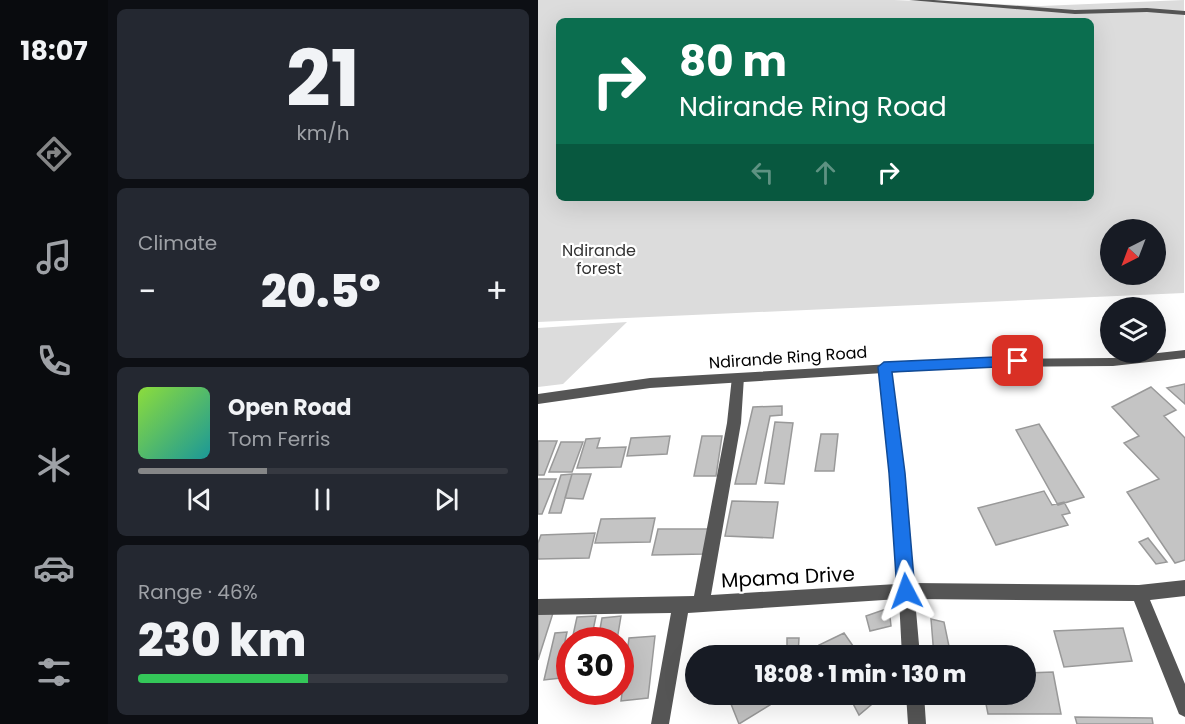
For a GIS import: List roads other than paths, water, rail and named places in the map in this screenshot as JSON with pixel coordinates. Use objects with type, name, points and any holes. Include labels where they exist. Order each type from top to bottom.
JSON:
[{"type":"street","points":[[912,0],[1075,12],[1147,10],[1184,13]]},
{"type":"street","name":"Ndirande Ring Road","points":[[538,399],[650,383],[884,367],[1018,361],[1113,362],[1184,354]]},
{"type":"street","points":[[884,367],[897,473],[910,645]]},
{"type":"street","points":[[702,603],[734,423],[738,377]]},
{"type":"street","name":"Mpama Drive","points":[[538,607],[681,605],[906,591],[1139,592],[1184,588]]},
{"type":"street","points":[[1139,592],[1184,708]]},
{"type":"street","points":[[660,724],[681,605]]},
{"type":"street","points":[[916,705],[917,724]]},
{"type":"park label","name":"Ndirande forest","points":[[599,259]]}]
